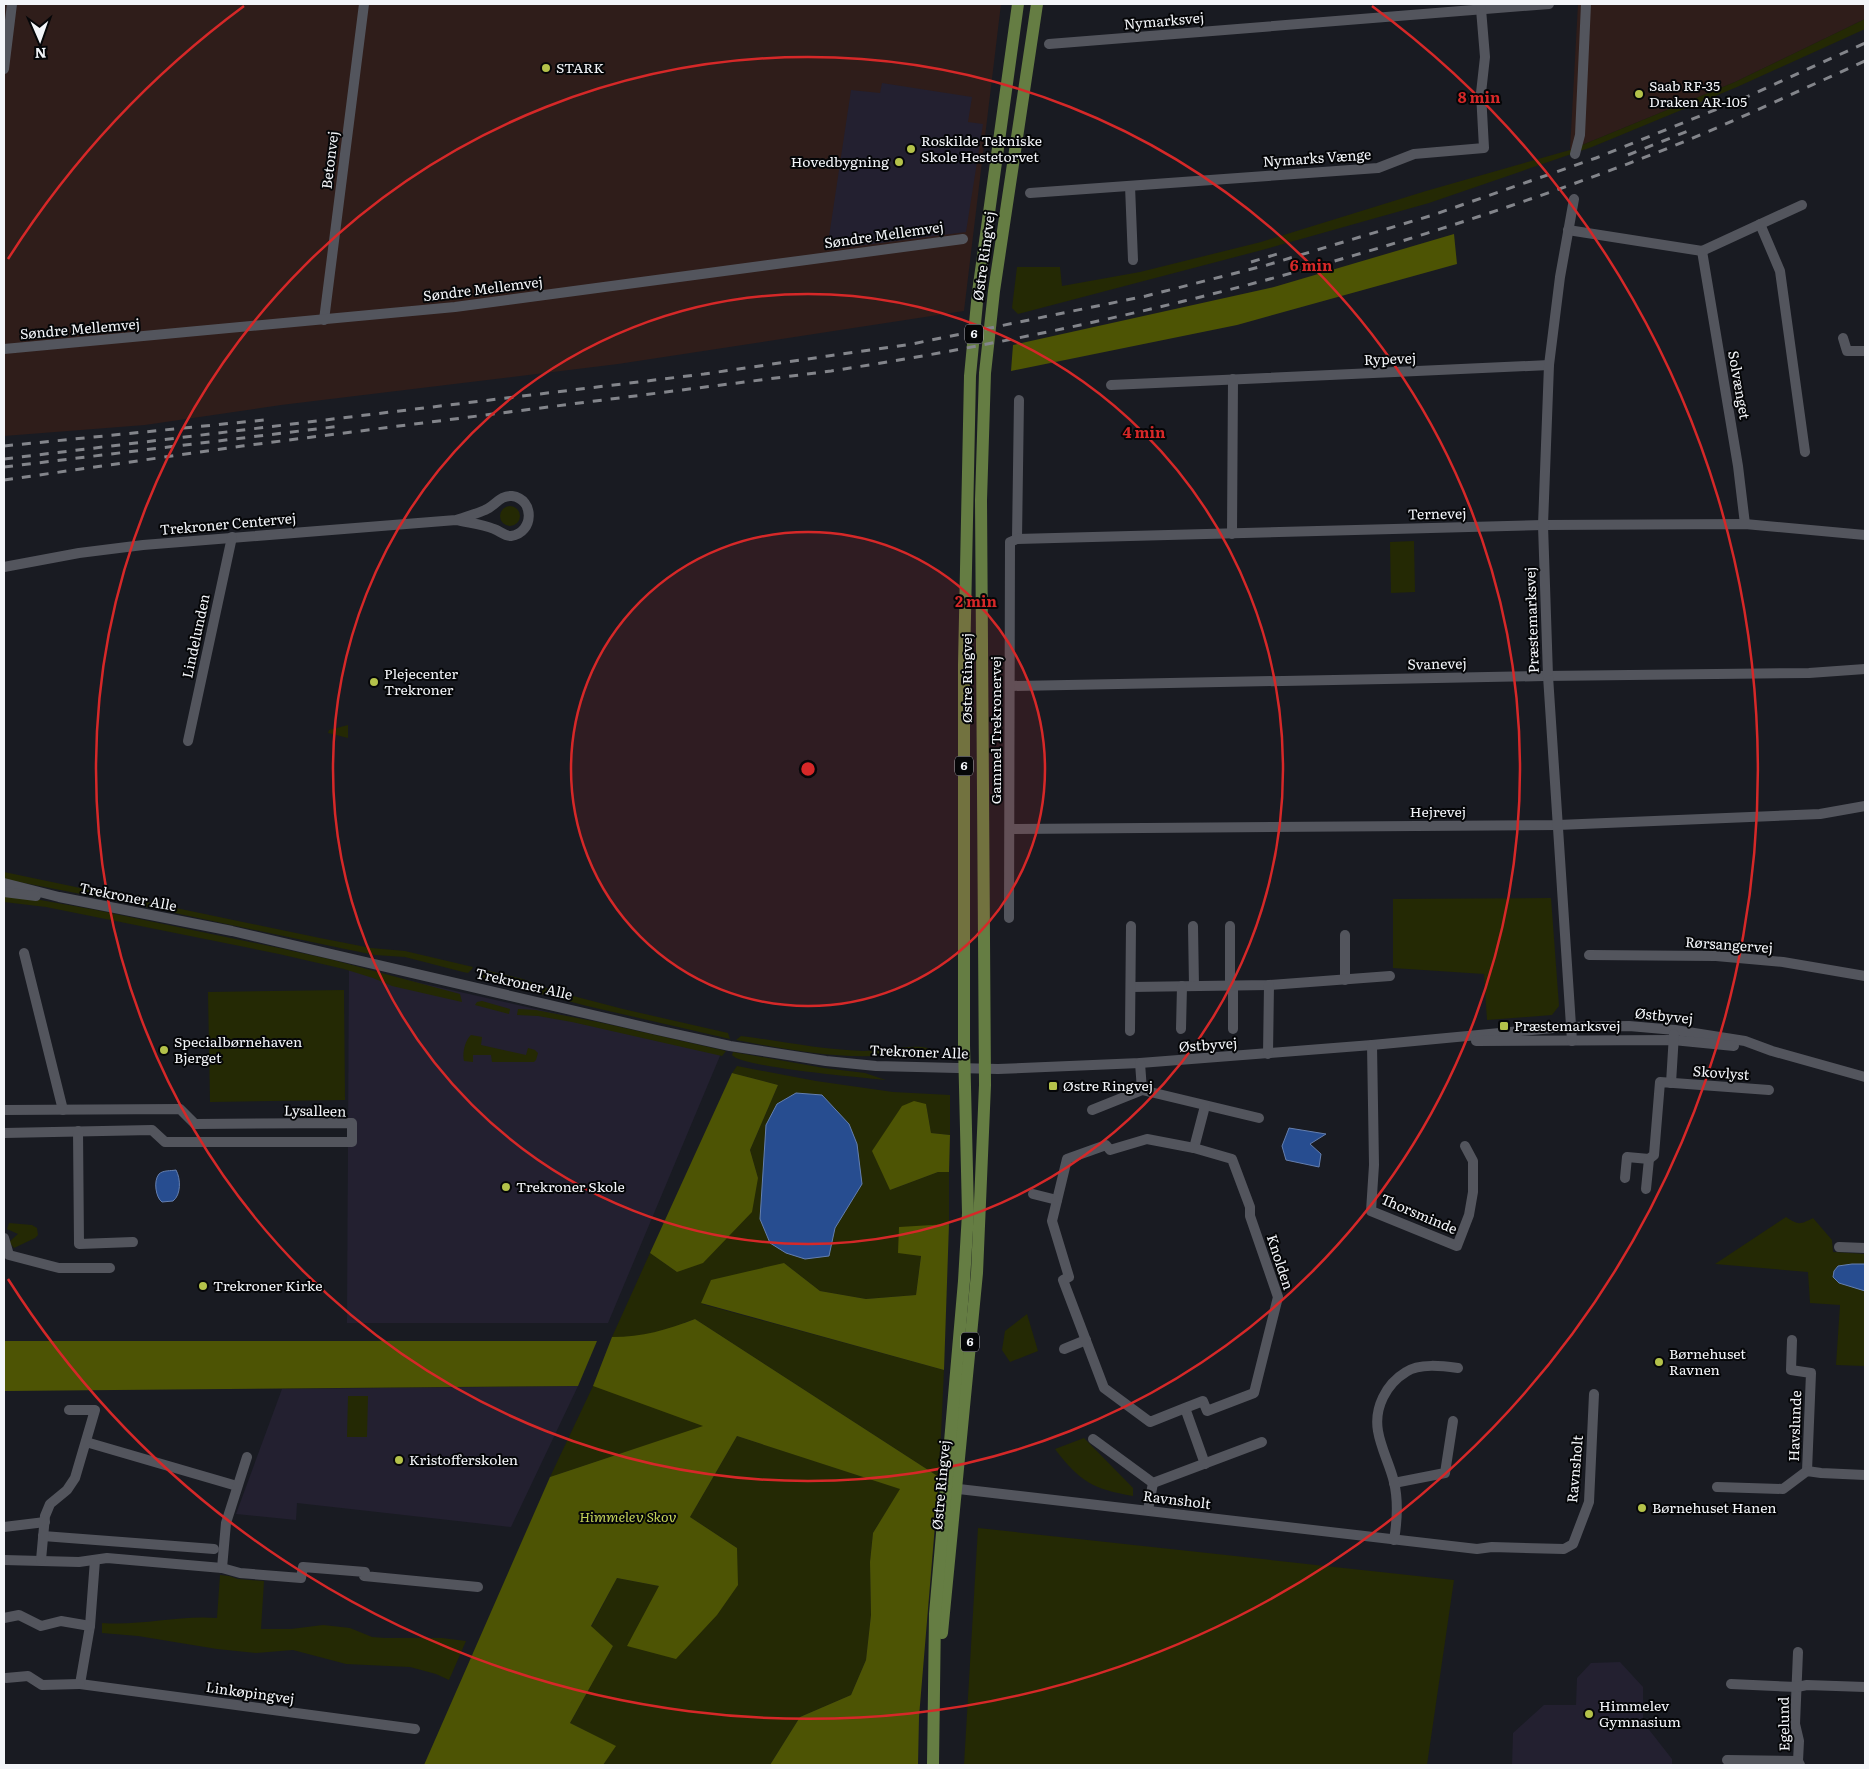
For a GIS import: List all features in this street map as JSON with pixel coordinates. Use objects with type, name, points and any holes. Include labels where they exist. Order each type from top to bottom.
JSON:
[{"type":"main road","name":"Østre Ringvej","points":[[933,1765],[935,1683],[944,1616],[968,1213],[965,1068],[964,665],[970,376],[978,292],[1018,4]]},
{"type":"main road","name":"Østre Ringvej","points":[[951,1489],[977,1273],[986,1068],[981,500],[985,373],[994,291],[1037,4]]},
{"type":"street","points":[[4,68],[12,4]]},
{"type":"street","name":"Betonvej","points":[[324,320],[364,4]]},
{"type":"street","name":"Nymarksvej","points":[[1050,44],[1549,4]]},
{"type":"street","points":[[1575,154],[1580,135],[1586,4]]},
{"type":"street","name":"Nymarks Vænge","points":[[1030,193],[1378,168],[1414,154],[1484,148],[1481,93],[1485,56],[1481,9]]},
{"type":"street","points":[[1130,186],[1133,260]]},
{"type":"street","name":"Præstemarksvej","points":[[1572,1041],[1548,676],[1543,525],[1549,365],[1560,277],[1574,199]]},
{"type":"street","points":[[1568,230],[1702,251],[1802,205]]},
{"type":"street","points":[[1760,224],[1780,271],[1806,452]]},
{"type":"street","name":"Søndre Mellemvej","points":[[4,350],[455,307],[963,239]]},
{"type":"street","name":"Solvænget","points":[[1702,251],[1738,466],[1745,524]]},
{"type":"street","points":[[1843,338],[1847,351],[1865,351]]},
{"type":"street","name":"Rypevej","points":[[1111,385],[1549,365]]},
{"type":"street","points":[[1232,534],[1233,379]]},
{"type":"street","name":"Gammel Trekronervej","points":[[1009,918],[1010,686],[1019,400]]},
{"type":"street","name":"Trekroner Centervej","points":[[4,567],[79,553],[143,544],[456,520],[487,509],[504,497],[513,496],[522,500],[528,508],[530,517],[527,526],[520,533],[511,536],[502,534],[494,529],[456,520]]},
{"type":"street","name":"Ternevej","points":[[1014,540],[1543,525],[1745,524],[1865,535]]},
{"type":"street","name":"Lindelunden","points":[[188,741],[232,537]]},
{"type":"street","name":"Svanevej","points":[[1010,686],[1809,673],[1865,669]]},
{"type":"street","name":"Hejrevej","points":[[1010,829],[1558,825],[1820,814],[1865,806]]},
{"type":"street","name":"Trekroner Alle","points":[[4,883],[59,897],[242,933],[730,1046],[876,1066],[986,1068]]},
{"type":"street","name":"Trekroner Alle","points":[[4,892],[59,897]]},
{"type":"street","points":[[1130,1031],[1131,926]]},
{"type":"street","points":[[1193,926],[1194,986]]},
{"type":"street","points":[[1230,926],[1233,1029]]},
{"type":"street","points":[[1344,936],[1345,980]]},
{"type":"street","points":[[24,953],[63,1110]]},
{"type":"street","name":"Rørsangervej","points":[[1589,955],[1716,956],[1783,962],[1865,976]]},
{"type":"street","points":[[1131,987],[1269,985],[1390,976]]},
{"type":"street","points":[[1268,1054],[1269,985]]},
{"type":"street","points":[[1181,1029],[1182,986]]},
{"type":"street","name":"Østbyvej","points":[[986,1068],[1003,1069],[1140,1063],[1432,1040],[1572,1026],[1629,1026],[1719,1044],[1772,1051],[1865,1077]]},
{"type":"street","points":[[1646,1189],[1649,1159],[1654,1154],[1660,1082],[1671,1083],[1674,1035]]},
{"type":"street","name":"Østbyvej","points":[[1432,1040],[1572,1041],[1674,1035]]},
{"type":"street","name":"Thorsminde","points":[[1372,1045],[1374,1165],[1371,1211],[1457,1246],[1469,1215],[1473,1192],[1473,1161],[1465,1146]]},
{"type":"street","points":[[1140,1063],[1142,1090]]},
{"type":"street","name":"Skovlyst","points":[[1671,1083],[1769,1090]]},
{"type":"street","points":[[1092,1110],[1142,1090],[1258,1118]]},
{"type":"street","points":[[1194,1148],[1205,1106]]},
{"type":"street","points":[[4,1110],[180,1109],[195,1124],[196,1142]]},
{"type":"street","name":"Lysalleen","points":[[4,1133],[152,1130],[165,1142],[352,1142],[352,1124],[195,1124]]},
{"type":"street","points":[[78,1131],[79,1244],[133,1242]]},
{"type":"street","name":"Knolden","points":[[1147,1138],[1194,1148],[1232,1159],[1250,1207],[1250,1216],[1278,1297],[1254,1393],[1207,1410],[1204,1401],[1150,1422],[1104,1388],[1063,1280],[1069,1277],[1052,1221],[1068,1159],[1106,1145],[1110,1150],[1147,1138]]},
{"type":"street","points":[[1625,1178],[1627,1157],[1649,1159]]},
{"type":"street","points":[[1033,1194],[1057,1200]]},
{"type":"street","points":[[4,1238],[9,1255],[59,1268],[110,1268]]},
{"type":"street","points":[[1839,1247],[1865,1248]]},
{"type":"street","points":[[1064,1349],[1086,1340]]},
{"type":"street","name":"Havslunde","points":[[1792,1340],[1791,1370],[1811,1373],[1807,1471]]},
{"type":"street","points":[[1394,1540],[1396,1521],[1394,1483],[1377,1428],[1377,1416],[1381,1397],[1406,1371],[1434,1365],[1458,1368]]},
{"type":"street","name":"Ravnsholt","points":[[951,1489],[1148,1510],[1394,1540],[1477,1548],[1564,1549],[1574,1544],[1589,1502],[1594,1394]]},
{"type":"street","points":[[1185,1408],[1205,1464]]},
{"type":"street","points":[[41,1560],[45,1516],[50,1504],[67,1490],[75,1478],[96,1410],[69,1410]]},
{"type":"street","points":[[1394,1483],[1445,1474],[1453,1422]]},
{"type":"street","points":[[1093,1439],[1153,1483]]},
{"type":"street","points":[[86,1442],[237,1486]]},
{"type":"street","points":[[1153,1483],[1262,1442]]},
{"type":"street","points":[[222,1568],[226,1523],[247,1457]]},
{"type":"street","name":"Havslunde","points":[[1717,1487],[1783,1489],[1807,1471],[1865,1475]]},
{"type":"street","points":[[1148,1510],[1153,1483]]},
{"type":"street","points":[[4,1527],[44,1522]]},
{"type":"street","points":[[43,1536],[214,1549]]},
{"type":"street","points":[[4,1560],[79,1562],[107,1558],[222,1568],[240,1573],[302,1578],[303,1567],[365,1572],[364,1576],[478,1587]]},
{"type":"street","points":[[80,1684],[90,1626],[95,1560]]},
{"type":"street","points":[[4,1618],[19,1615],[41,1626],[61,1621],[90,1626]]},
{"type":"street","name":"Egelund","points":[[1727,1760],[1799,1763],[1799,1741],[1796,1724],[1798,1652]]},
{"type":"street","name":"Linkøpingvej","points":[[6,1678],[28,1676],[42,1685],[80,1684],[415,1729]]},
{"type":"street","name":"Egelund","points":[[1731,1684],[1797,1687],[1807,1684],[1865,1687]]},
{"type":"shaded area","points":[[4,4],[1001,4],[964,311],[618,364],[281,405],[145,425],[4,436]]},
{"type":"shaded area","points":[[1578,4],[1865,4],[1865,19],[1735,82],[1570,150]]},
{"type":"shaded area","name":"Roskilde Tekniske Skole Hestetorvet","points":[[882,83],[972,97],[968,122],[983,124],[966,232],[827,250],[851,90],[880,93]]},
{"type":"shaded area","name":"Trekroner Skole","points":[[349,967],[722,1051],[608,1323],[347,1323]]},
{"type":"shaded area","name":"Kristofferskolen","points":[[578,1386],[511,1527],[297,1503],[296,1520],[236,1514],[282,1389]]},
{"type":"shaded area","name":"Himmelev Gymnasium","points":[[1620,1662],[1643,1687],[1643,1722],[1672,1759],[1672,1765],[1512,1765],[1513,1733],[1544,1705],[1576,1705],[1577,1678],[1591,1663]]},
{"type":"green space","points":[[1865,19],[1865,29],[1737,87],[1592,147],[1429,203],[1262,250],[1018,314],[1012,308],[1017,267],[1060,267],[1062,286],[1140,272],[1261,242],[1426,191],[1570,150],[1735,82]]},
{"type":"green space","points":[[1454,234],[1457,264],[1237,325],[1011,371],[1013,345],[1274,287]]},
{"type":"green space","points":[[510,506],[517,509],[520,516],[517,523],[510,526],[503,523],[500,516],[503,509]]},
{"type":"green space","points":[[1414,541],[1415,592],[1391,593],[1390,542]]},
{"type":"green space","points":[[348,725],[348,738],[328,733],[329,730]]},
{"type":"green space","points":[[4,872],[320,938],[371,948],[405,951],[473,967],[468,973],[405,957],[375,955],[345,949],[4,879]]},
{"type":"green space","points":[[4,896],[35,899],[96,910],[333,960],[460,994],[462,1002],[392,986],[344,969],[279,954],[46,907],[4,902]]},
{"type":"green space","points":[[1551,898],[1559,1006],[1552,1015],[1487,1020],[1484,974],[1393,968],[1393,899]]},
{"type":"green space","points":[[481,969],[523,979],[554,991],[623,1009],[728,1033],[730,1039],[587,1006],[487,980],[480,976]]},
{"type":"green space","points":[[344,990],[345,1100],[210,1102],[208,992]]},
{"type":"green space","points":[[482,1001],[510,1009],[509,1014],[475,1005],[477,1002]]},
{"type":"green space","points":[[518,1009],[536,1010],[598,1022],[726,1051],[722,1056],[572,1022],[538,1016],[517,1015]]},
{"type":"green space","points":[[471,1035],[482,1037],[481,1045],[526,1055],[528,1048],[535,1050],[538,1053],[536,1060],[534,1062],[492,1062],[491,1055],[473,1055],[473,1062],[464,1061],[464,1047]]},
{"type":"green space","points":[[741,1036],[848,1050],[871,1051],[898,1048],[916,1047],[932,1049],[929,1052],[910,1051],[909,1048],[901,1048],[901,1054],[880,1056],[838,1055],[797,1051],[736,1040]]},
{"type":"green space","points":[[733,1052],[824,1068],[865,1073],[886,1080],[756,1064],[732,1055]]},
{"type":"green space","points":[[737,1066],[816,1081],[893,1092],[950,1095],[950,1135],[931,1133],[926,1104],[890,1190],[938,1172],[949,1172],[949,1224],[899,1228],[921,1255],[916,1295],[866,1299],[820,1291],[784,1263],[702,1304],[944,1370],[939,1477],[695,1319],[684,1323],[714,1423],[550,1477],[593,1386],[622,1337],[612,1337],[650,1253],[677,1272],[758,1178],[750,1150],[778,1085],[732,1073]]},
{"type":"green space","points":[[732,1073],[778,1085],[750,1150],[758,1178],[752,1212],[703,1263],[677,1272],[650,1253]]},
{"type":"green space","points":[[914,1101],[926,1104],[931,1133],[950,1135],[949,1172],[938,1172],[890,1190],[872,1151],[902,1106]]},
{"type":"green space","points":[[1786,1217],[1793,1222],[1799,1223],[1813,1218],[1832,1240],[1833,1252],[1865,1254],[1864,1366],[1836,1365],[1840,1305],[1810,1303],[1808,1272],[1715,1264]]},
{"type":"green space","points":[[9,1223],[32,1225],[37,1228],[38,1235],[14,1248],[9,1242],[18,1234],[7,1229]]},
{"type":"green space","points":[[949,1224],[944,1370],[701,1303],[711,1280],[784,1263],[820,1291],[866,1299],[916,1295],[921,1256],[898,1253],[899,1227]]},
{"type":"green space","points":[[1027,1314],[1038,1351],[1010,1362],[1002,1350],[1005,1331]]},
{"type":"green space","name":"Himmelev Skov","points":[[695,1319],[939,1477],[919,1717],[918,1765],[770,1765],[800,1717],[851,1695],[866,1660],[871,1615],[870,1562],[873,1533],[900,1489],[737,1436],[690,1517],[737,1548],[738,1585],[717,1615],[676,1659],[627,1646],[659,1586],[617,1578],[591,1626],[613,1646],[570,1723],[616,1746],[603,1765],[424,1765],[550,1477],[703,1426],[593,1386],[612,1337],[634,1336],[654,1332]]},
{"type":"green space","points":[[4,1341],[597,1341],[578,1386],[4,1391]]},
{"type":"green space","points":[[348,1396],[368,1396],[367,1437],[347,1437]]},
{"type":"green space","points":[[737,1436],[901,1489],[873,1533],[870,1562],[871,1615],[866,1660],[851,1695],[800,1717],[770,1765],[603,1765],[615,1746],[570,1723],[613,1646],[591,1627],[617,1578],[659,1586],[737,1548],[690,1517]]},
{"type":"green space","points":[[1084,1438],[1133,1488],[1133,1496],[1097,1487],[1088,1482],[1072,1469],[1055,1449]]},
{"type":"green space","points":[[978,1528],[1454,1580],[1427,1765],[964,1765]]},
{"type":"green space","points":[[220,1575],[238,1579],[264,1581],[261,1629],[291,1629],[323,1625],[350,1628],[372,1637],[442,1638],[466,1641],[449,1680],[436,1674],[410,1667],[346,1664],[293,1650],[256,1653],[217,1649],[138,1636],[102,1633],[102,1623],[117,1624],[202,1617],[217,1618]]},
{"type":"water","points":[[796,1093],[822,1095],[849,1124],[857,1144],[862,1184],[835,1228],[829,1256],[805,1259],[786,1253],[770,1243],[760,1219],[766,1125],[777,1104]]},
{"type":"water","points":[[1289,1128],[1326,1134],[1310,1144],[1321,1154],[1319,1167],[1286,1160],[1282,1146]]},
{"type":"water","points":[[176,1170],[179,1182],[178,1195],[173,1201],[162,1202],[158,1197],[156,1189],[157,1177],[163,1172]]},
{"type":"water","points":[[1865,1264],[1865,1291],[1839,1283],[1833,1277],[1834,1271],[1838,1266]]},
{"type":"railway","points":[[4,459],[704,374],[912,344],[1146,296],[1267,265],[1433,215],[1596,158],[1742,99],[1865,43]]},
{"type":"railway","points":[[4,480],[242,446],[831,371],[936,354],[1145,310],[1352,256],[1556,190],[1683,142],[1865,61]]},
{"type":"railway","points":[[1628,155],[1693,129]]},
{"type":"railway","points":[[1251,262],[1284,252]]},
{"type":"railway","points":[[4,446],[264,420]]},
{"type":"railway","points":[[4,467],[341,426]]},
{"type":"place","name":"STARK","points":[[546,68]]},
{"type":"place","name":"Saab RF-35 Draken AR-105","points":[[1639,94]]},
{"type":"place","name":"Roskilde Tekniske Skole Hestetorvet","points":[[911,149]]},
{"type":"place","name":"Hovedbygning","points":[[899,162]]},
{"type":"place","name":"Plejecenter Trekroner","points":[[374,682]]},
{"type":"place","name":"Præstemarksvej","points":[[1504,1026]]},
{"type":"place","name":"Specialbørnehaven Bjerget","points":[[164,1050]]},
{"type":"place","name":"Østre Ringvej","points":[[1053,1086]]},
{"type":"place","name":"Trekroner Skole","points":[[506,1187]]},
{"type":"place","name":"Trekroner Kirke","points":[[203,1286]]},
{"type":"place","name":"Børnehuset Ravnen","points":[[1659,1362]]},
{"type":"place","name":"Kristofferskolen","points":[[399,1460]]},
{"type":"place","name":"Børnehuset Hanen","points":[[1642,1508]]},
{"type":"place","name":"Himmelev Gymnasium","points":[[1589,1714]]}]
